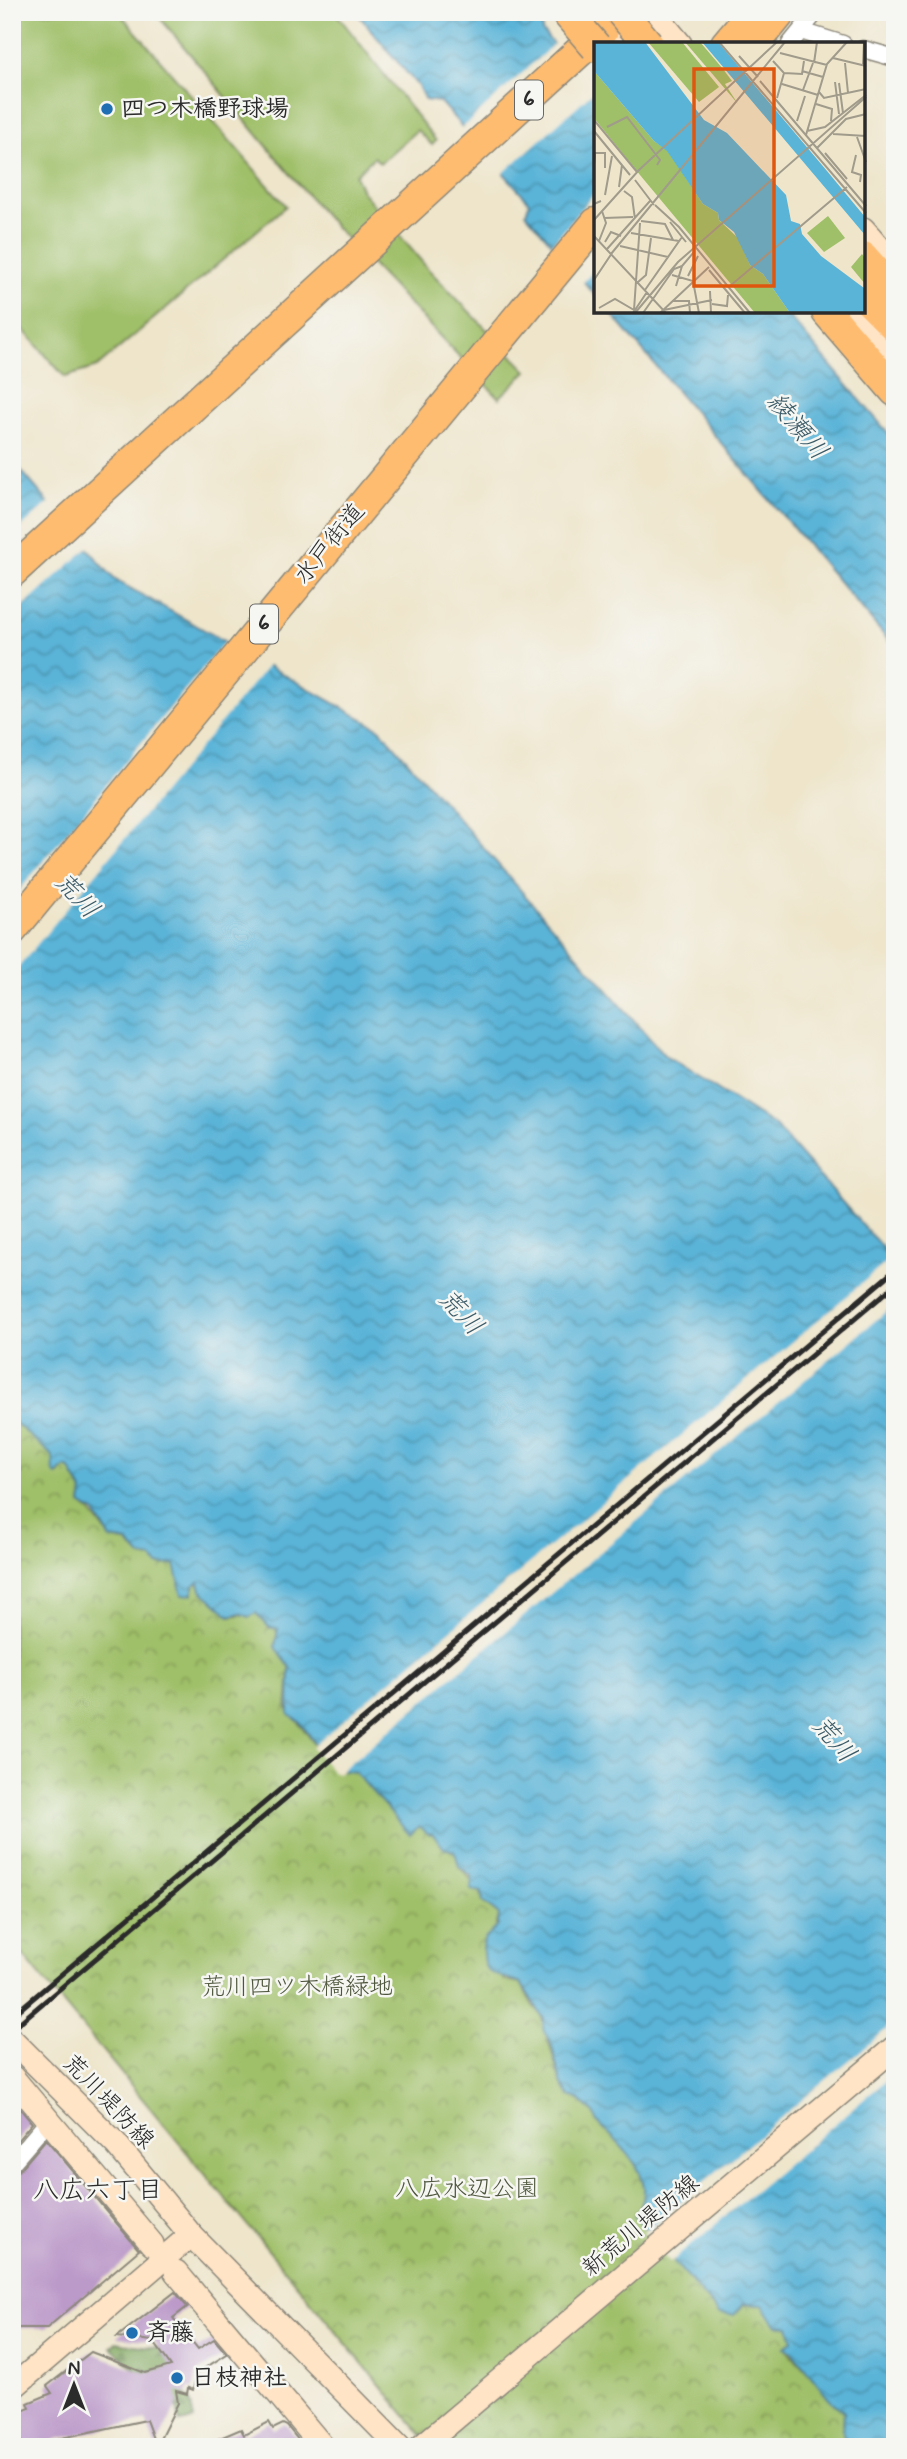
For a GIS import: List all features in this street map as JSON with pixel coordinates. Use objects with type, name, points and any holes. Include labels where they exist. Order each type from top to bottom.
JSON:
[{"type":"highway","points":[[566,12],[610,26],[644,42]]},
{"type":"highway","name":"6","points":[[12,572],[610,26],[629,12]]},
{"type":"highway","points":[[728,42],[753,12]]},
{"type":"highway","points":[[758,42],[791,21]]},
{"type":"highway","name":"水戸街道","points":[[12,930],[594,225]]},
{"type":"highway","points":[[865,259],[895,293]]},
{"type":"highway","points":[[865,297],[895,327]]},
{"type":"highway","points":[[828,313],[895,391]]},
{"type":"main road","points":[[653,12],[678,42]]},
{"type":"main road","points":[[865,231],[895,265]]},
{"type":"main road","points":[[859,313],[895,353]]},
{"type":"main road","name":"荒川堤防線","points":[[12,2040],[116,2144],[191,2235]]},
{"type":"main road","name":"新荒川堤防線","points":[[428,2440],[895,2047]]},
{"type":"main road","points":[[12,2077],[152,2244]]},
{"type":"main road","points":[[12,2388],[191,2235],[399,2447]]},
{"type":"main road","points":[[176,2272],[323,2447]]},
{"type":"street","points":[[791,21],[816,12]]},
{"type":"street","points":[[790,42],[791,21]]},
{"type":"street","points":[[791,21],[838,42]]},
{"type":"street","points":[[865,50],[895,58]]},
{"type":"street","points":[[12,2163],[49,2120]]},
{"type":"green space","name":"四つ木橋野球場","points":[[12,12],[119,12],[286,206],[97,367],[65,377],[12,317]]},
{"type":"green space","points":[[155,12],[335,12],[436,141],[432,145],[417,130],[380,163],[374,157],[355,175],[362,191],[428,269],[527,371],[499,398],[326,217]]},
{"type":"green space","name":"荒川四ツ木橋緑地","points":[[12,1420],[53,1456],[59,1474],[64,1468],[69,1468],[83,1492],[81,1504],[112,1538],[127,1542],[140,1556],[176,1564],[195,1584],[199,1583],[201,1590],[230,1616],[256,1613],[269,1627],[278,1629],[275,1647],[290,1667],[287,1709],[317,1748],[339,1769],[355,1772],[410,1834],[419,1825],[429,1834],[432,1832],[444,1848],[455,1851],[460,1867],[477,1886],[483,1902],[499,1915],[495,1931],[504,1980],[521,1983],[533,2006],[540,2012],[561,2083],[569,2096],[579,2099],[595,2115],[597,2121],[627,2153],[642,2177],[642,2202],[635,2216],[744,2304],[764,2305],[776,2325],[789,2326],[793,2340],[785,2347],[844,2412],[843,2435],[852,2447],[432,2447],[12,1942]]},
{"type":"green space","points":[[116,2342],[176,2351],[191,2369],[185,2396],[190,2399],[194,2420],[180,2423],[175,2397],[154,2387],[111,2347]]},
{"type":"water","points":[[356,12],[543,13],[542,31],[594,92],[594,294],[526,213],[529,203],[526,198],[440,102],[425,100],[418,86]]},
{"type":"water","name":"綾瀬川","points":[[611,313],[786,313],[895,441],[895,648]]},
{"type":"water","name":"荒川","points":[[12,437],[18,467],[114,579],[380,729],[665,1056],[775,1126],[895,1262],[895,2447],[852,2447],[843,2435],[844,2412],[829,2399],[791,2350],[785,2347],[793,2340],[789,2326],[776,2325],[763,2305],[744,2304],[734,2315],[719,2314],[635,2216],[642,2202],[644,2189],[636,2164],[597,2121],[595,2115],[579,2099],[569,2096],[561,2083],[551,2042],[543,2029],[544,2019],[521,1983],[492,1973],[484,1963],[484,1940],[498,1926],[499,1915],[483,1902],[482,1892],[471,1890],[472,1876],[459,1866],[455,1851],[444,1848],[432,1833],[429,1834],[419,1826],[410,1835],[355,1772],[334,1769],[300,1722],[289,1715],[290,1667],[275,1647],[278,1629],[269,1627],[256,1613],[249,1617],[240,1613],[230,1616],[201,1590],[199,1582],[195,1584],[192,1594],[182,1595],[175,1564],[158,1565],[152,1558],[140,1556],[128,1542],[111,1539],[95,1513],[81,1504],[83,1492],[69,1468],[64,1468],[57,1475],[54,1473],[53,1456],[12,1420]]},
{"type":"pier","points":[[556,42],[594,89],[499,177],[459,131]]},
{"type":"pier","points":[[594,193],[594,270],[582,284],[550,247]]},
{"type":"pier","points":[[51,501],[90,546],[12,617],[12,536]]},
{"type":"pier","points":[[227,639],[270,663],[12,975],[12,899]]},
{"type":"pier","points":[[894,1256],[895,1304],[338,1773],[332,1771],[312,1747]]},
{"type":"pier","points":[[895,2022],[895,2073],[670,2263],[644,2232]]},
{"type":"building","points":[[12,2099],[32,2123],[12,2147]]},
{"type":"building","points":[[46,2139],[139,2250],[47,2328],[16,2328],[15,2314],[12,2313],[12,2173],[20,2170]]},
{"type":"building","points":[[175,2292],[187,2307],[173,2318],[198,2349],[214,2339],[227,2354],[197,2373],[193,2390],[188,2388],[187,2394],[176,2391],[178,2403],[156,2447],[146,2420],[57,2439],[38,2447],[23,2447],[12,2415],[30,2408],[28,2403],[52,2393],[47,2386],[91,2352],[145,2373],[171,2366],[153,2341],[117,2337]]},
{"type":"building","points":[[269,2422],[273,2429],[283,2424],[287,2426],[304,2447],[199,2447],[241,2429],[244,2435]]},
{"type":"railway","points":[[12,2016],[895,1270]]},
{"type":"railway","points":[[12,2029],[895,1285]]},
{"type":"place","name":"四つ木橋野球場","points":[[107,109]]},
{"type":"place","name":"斉藤","points":[[132,2333]]},
{"type":"place","name":"日枝神社","points":[[177,2378]]},
{"type":"district","name":"八広六丁目","points":[[98,2191]]},
{"type":"park label","name":"八広水辺公園","points":[[467,2189]]}]
